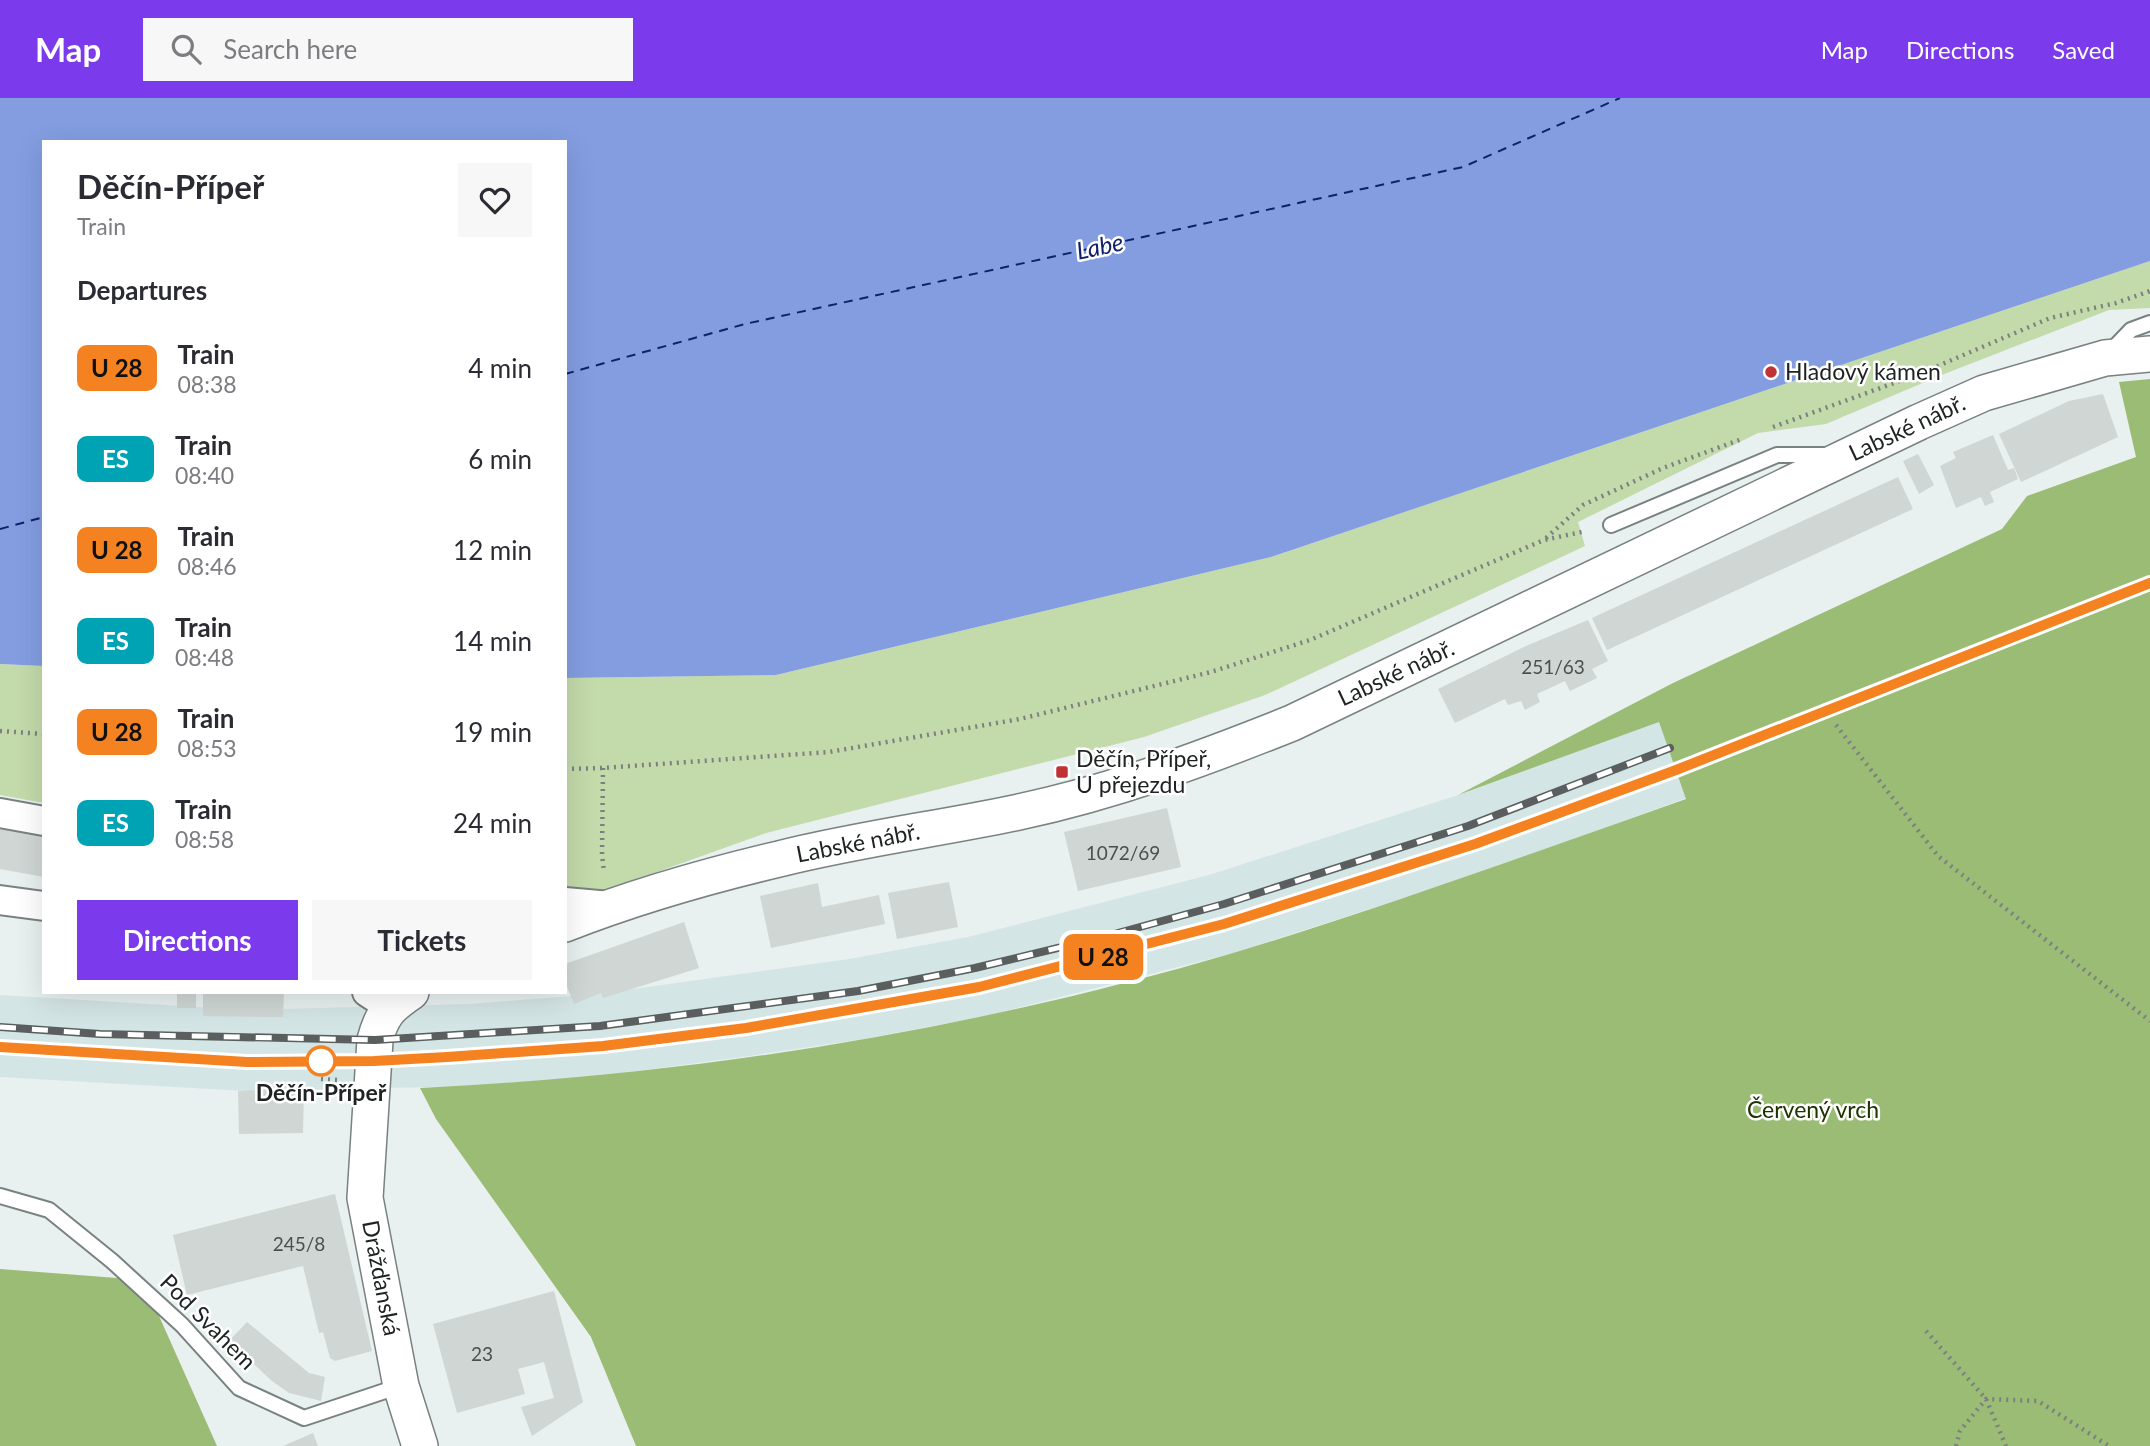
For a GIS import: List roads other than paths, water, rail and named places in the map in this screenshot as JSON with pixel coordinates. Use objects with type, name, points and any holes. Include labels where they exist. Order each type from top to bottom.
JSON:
[{"type":"street","name":"Labské nábř.","points":[[567,924],[610,906],[779,858],[1019,812],[1141,781],[1203,759],[1317,711],[1850,454],[1984,393],[2105,358],[2150,354]]},
{"type":"street","points":[[0,813],[42,821]]},
{"type":"street","points":[[0,900],[42,906]]},
{"type":"street","name":"Labské nábř.","points":[[567,902],[610,906]]},
{"type":"street","name":"Drážďanská","points":[[389,997],[375,1040],[365,1198],[401,1386],[420,1446]]},
{"type":"lane","points":[[2105,358],[2131,330],[2150,323]]},
{"type":"lane","points":[[1611,525],[1777,455],[1850,454]]},
{"type":"lane","name":"Pod Svahem","points":[[0,1196],[49,1210],[182,1325],[239,1388],[304,1418],[401,1386]]},
{"type":"water","name":"Labe","points":[[0,98],[2150,98],[2150,261],[1271,557],[776,675],[567,678],[567,140],[42,140],[42,666],[0,664]]},
{"type":"railway","points":[[0,1027],[100,1034],[375,1040],[600,1026],[858,991],[975,968],[1224,904],[1468,826],[1670,748]]},
{"type":"railway","points":[[0,1047],[247,1062],[374,1061],[603,1046],[746,1028],[858,1010],[980,987],[1224,924],[1475,843],[1676,770]]},
{"type":"train","points":[[0,1047],[247,1062],[374,1061],[447,1057],[603,1046],[746,1028],[979,987],[1224,924],[1475,844],[1676,770],[2150,583]]},
{"type":"place","name":"Hladový kámen","points":[[1771,372]]},
{"type":"place","name":"Děčín, Přípeř, U přejezdu","points":[[1062,772]]},
{"type":"place","name":"Děčín-Přípeř","points":[[321,1061]]},
{"type":"park label","name":"Červený vrch","points":[[1813,1110]]}]
